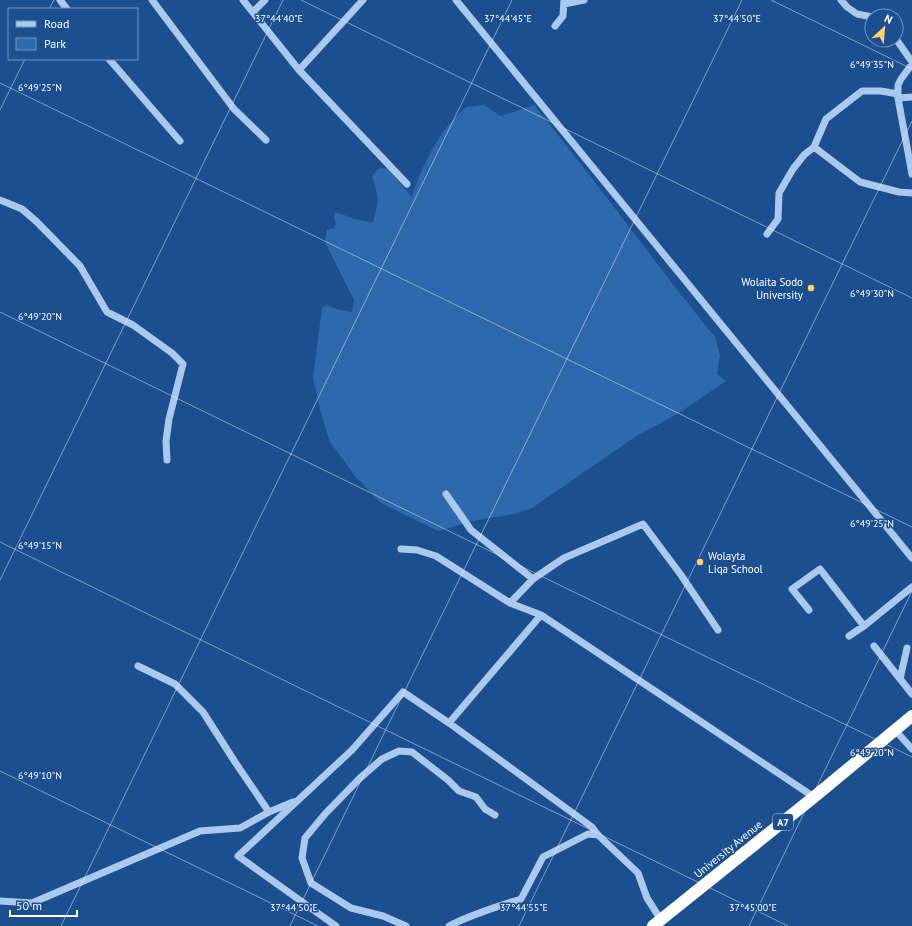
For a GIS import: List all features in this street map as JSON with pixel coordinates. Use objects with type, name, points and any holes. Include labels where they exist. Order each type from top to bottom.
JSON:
[{"type":"highway","name":"University Avenue","points":[[657,923],[912,716]]},
{"type":"street","points":[[60,0],[66,8]]},
{"type":"street","points":[[153,0],[234,109],[266,140]]},
{"type":"street","points":[[243,0],[299,70],[407,184]]},
{"type":"street","points":[[253,12],[265,0]]},
{"type":"street","points":[[299,70],[363,0]]},
{"type":"street","points":[[456,0],[912,558]]},
{"type":"street","points":[[555,26],[563,16],[564,2],[584,0]]},
{"type":"street","points":[[841,0],[847,7],[857,14],[864,15]]},
{"type":"street","points":[[902,48],[912,63],[898,85],[898,96],[912,174]]},
{"type":"street","points":[[110,60],[180,141]]},
{"type":"street","points":[[767,234],[778,219],[779,193],[804,155],[814,147],[826,119],[862,91],[881,91],[898,96],[912,97]]},
{"type":"street","points":[[814,147],[860,182],[899,192],[912,193]]},
{"type":"street","points":[[0,200],[22,209],[37,222],[80,266],[107,312],[133,325],[172,353],[183,364],[169,419],[166,441],[167,460]]},
{"type":"street","points":[[446,494],[471,530],[533,580]]},
{"type":"street","points":[[510,603],[533,580],[564,558],[643,524],[681,575],[718,630]]},
{"type":"street","points":[[401,549],[417,550],[436,556],[510,603],[540,615],[814,797]]},
{"type":"street","points":[[810,610],[792,589],[820,569],[864,626]]},
{"type":"street","points":[[849,636],[864,626],[912,587]]},
{"type":"street","points":[[449,723],[540,615]]},
{"type":"street","points":[[874,646],[912,694]]},
{"type":"street","points":[[900,678],[907,648]]},
{"type":"street","points":[[138,666],[175,684],[203,712],[269,812]]},
{"type":"street","points":[[336,926],[238,856],[352,750],[403,692],[449,723],[592,827],[598,835],[638,873],[657,923]]},
{"type":"street","points":[[895,730],[912,749]]},
{"type":"street","points":[[406,926],[383,916],[351,908],[311,883],[302,858],[305,838],[325,814],[360,778],[382,759],[399,751],[412,752],[448,780],[459,791],[476,797],[485,809],[495,814]]},
{"type":"street","points":[[0,902],[32,902],[200,831],[240,828],[269,812],[298,800]]},
{"type":"street","points":[[449,926],[479,912],[521,899],[543,857],[588,834],[598,835]]},
{"type":"green space","points":[[484,105],[501,116],[534,105],[715,337],[720,355],[717,374],[726,381],[679,413],[635,437],[532,508],[515,514],[477,520],[438,531],[381,503],[355,476],[330,442],[322,417],[313,378],[322,308],[327,305],[336,309],[352,312],[354,300],[326,244],[325,239],[327,230],[334,228],[336,224],[334,217],[335,212],[362,221],[373,222],[377,199],[372,176],[378,169],[387,168],[412,197],[426,160],[436,142],[449,124],[466,107]]},
{"type":"place","name":"Wolaita Sodo University","points":[[811,288]]},
{"type":"place","name":"Wolayta Liqa School","points":[[700,562]]}]
